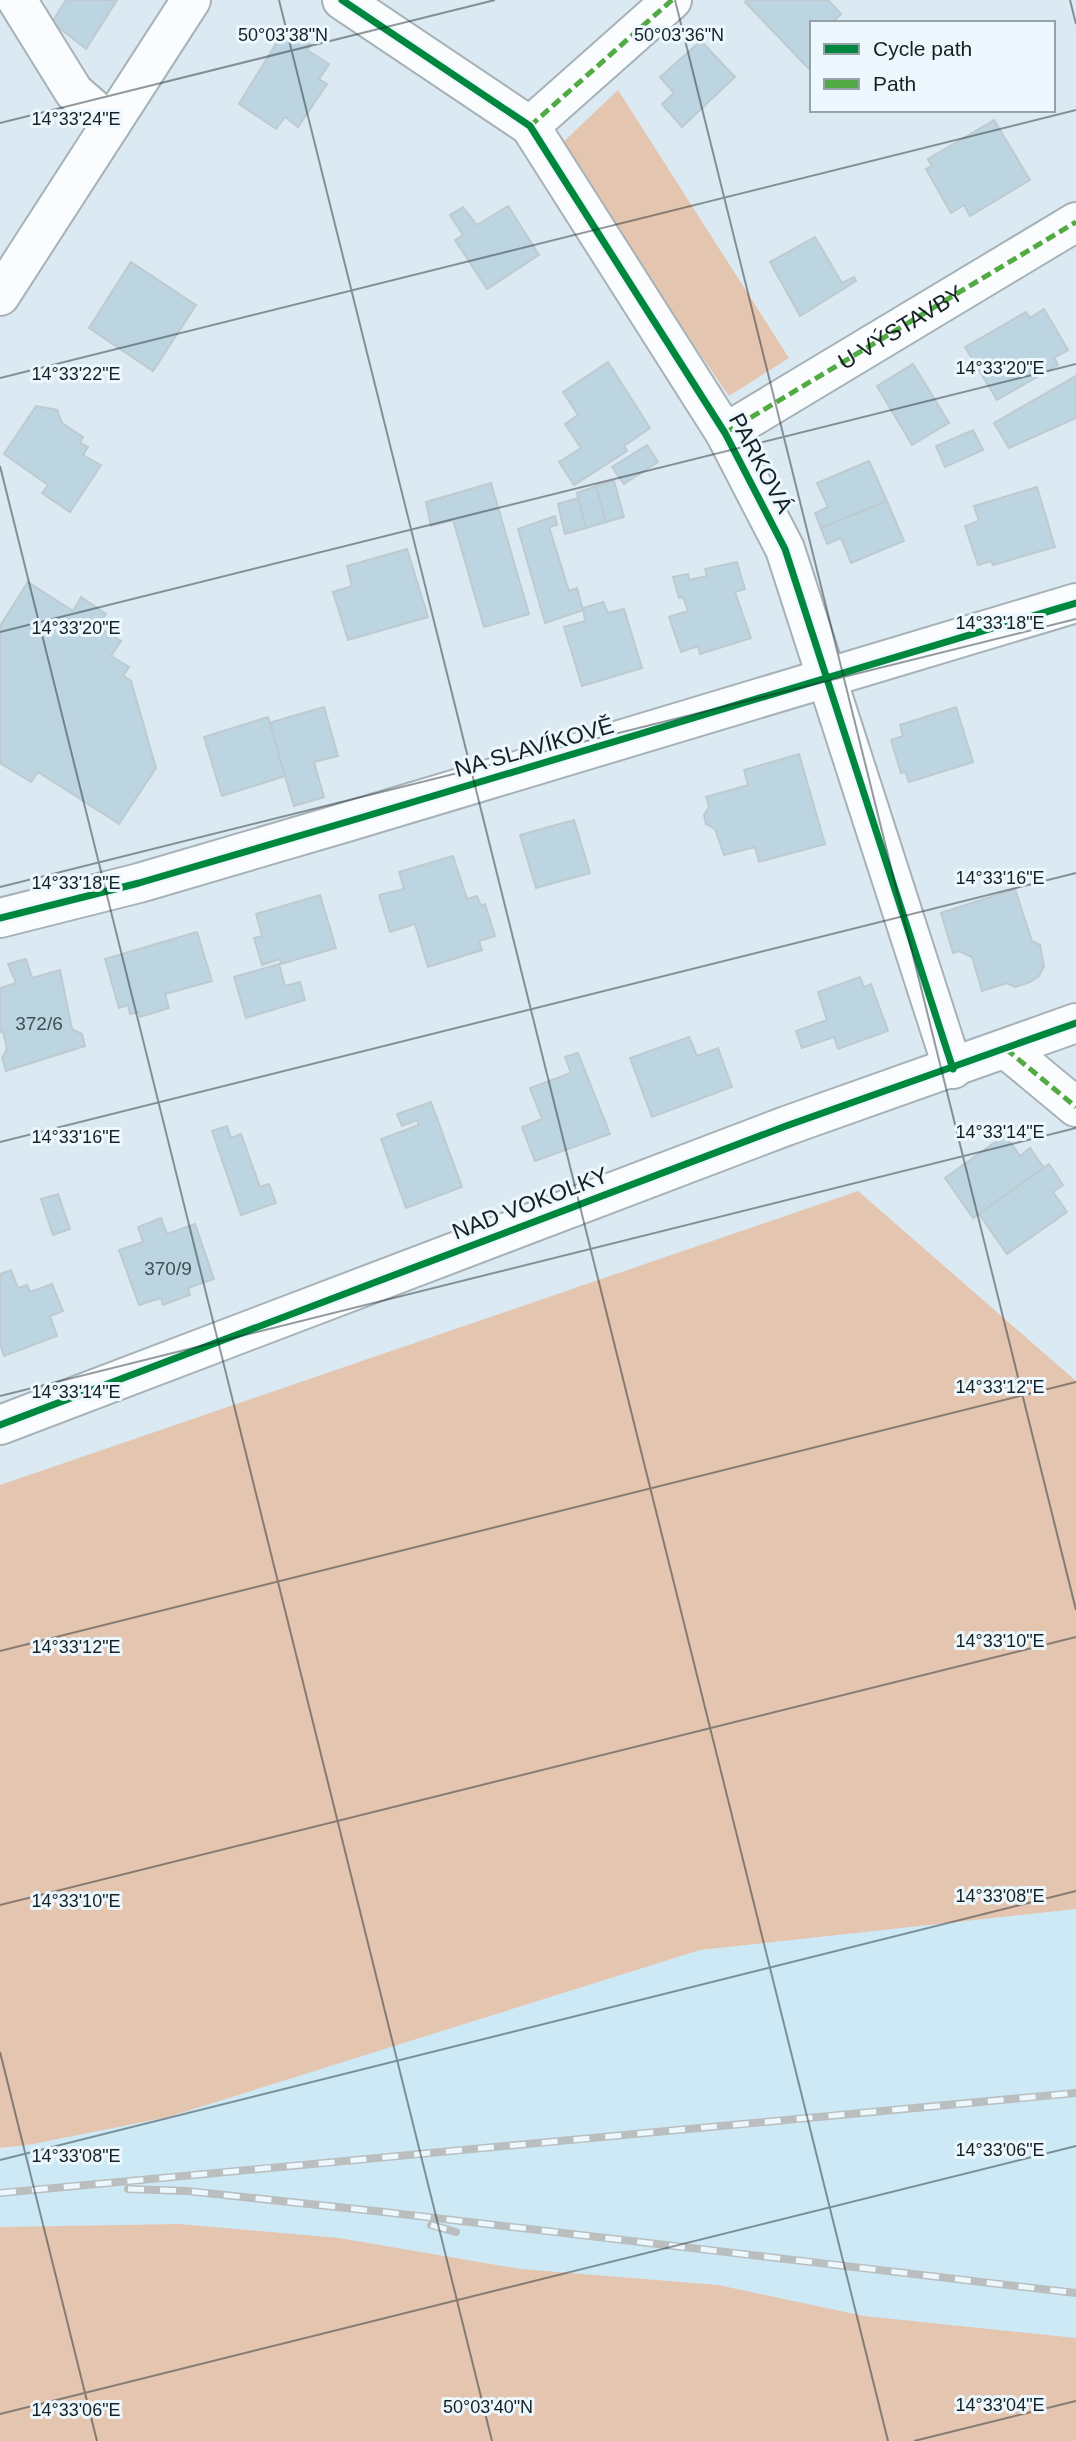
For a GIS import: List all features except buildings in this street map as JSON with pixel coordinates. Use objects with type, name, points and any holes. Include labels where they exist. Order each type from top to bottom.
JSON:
[{"type":"street","points":[[17,0],[74,92],[111,124]]},
{"type":"street","points":[[0,296],[191,0]]},
{"type":"street","name":"PARKOVÁ","points":[[342,0],[530,126],[725,433],[785,549],[953,1069]]},
{"type":"street","points":[[530,126],[672,0]]},
{"type":"street","name":"U VÝSTAVBY","points":[[725,433],[1076,222]]},
{"type":"street","name":"NA SLAVÍKOVĚ","points":[[0,919],[139,883],[1076,603]]},
{"type":"street","name":"NAD VOKOLKY","points":[[0,1425],[786,1126],[953,1069],[1076,1023]]},
{"type":"street","points":[[1006,1049],[1076,1107]]},
{"type":"shaded area","points":[[618,90],[789,358],[729,396],[557,148]]},
{"type":"shaded area","points":[[858,1191],[1076,1381],[1076,1909],[700,1950],[168,2117],[28,2145],[0,2148],[0,1485]]},
{"type":"shaded area","points":[[1076,1909],[1076,2338],[864,2316],[718,2285],[521,2269],[339,2238],[180,2224],[0,2227],[0,2151],[168,2117],[700,1950]]},
{"type":"shaded area","points":[[180,2224],[339,2238],[521,2269],[718,2285],[864,2316],[1076,2338],[1076,2441],[0,2441],[0,2227]]},
{"type":"railway","points":[[0,2193],[1076,2093]]},
{"type":"railway","points":[[128,2189],[187,2191],[384,2212],[1076,2293]]},
{"type":"railway","points":[[431,2225],[456,2232]]},
{"type":"marked path","points":[[530,126],[672,0]]},
{"type":"marked path","points":[[725,433],[1076,222]]},
{"type":"marked path","points":[[1006,1049],[1076,1107]]},
{"type":"cycle path","points":[[342,0],[530,126],[725,433],[785,549],[953,1069]]},
{"type":"cycle path","points":[[0,918],[139,883],[1076,603]]},
{"type":"cycle path","points":[[0,1425],[786,1126],[1076,1023]]}]
